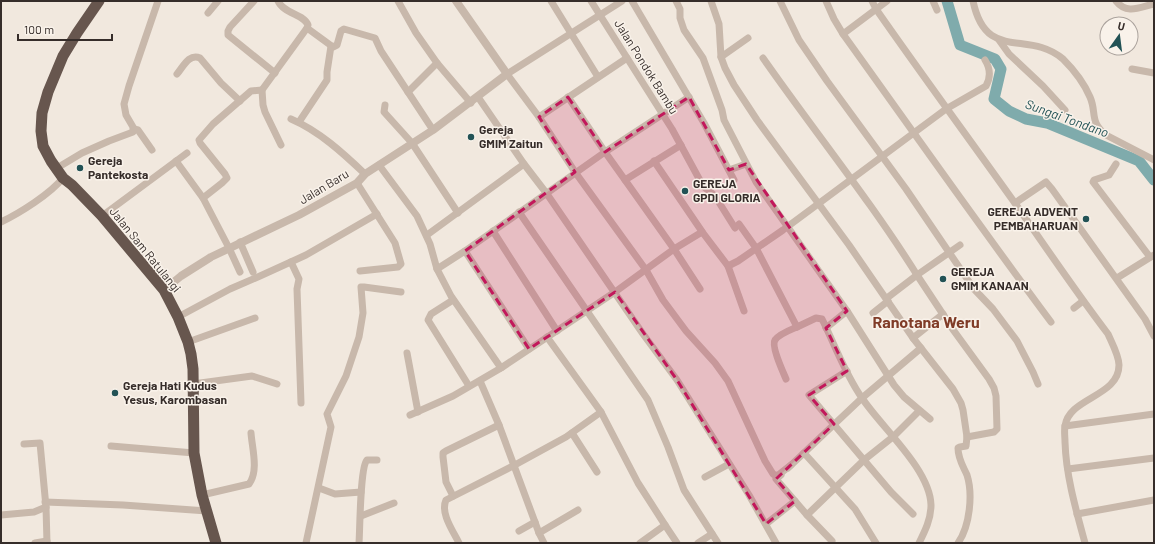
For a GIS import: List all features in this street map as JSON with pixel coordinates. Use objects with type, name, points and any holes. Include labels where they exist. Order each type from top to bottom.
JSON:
[{"type":"highway","name":"Jalan Sam Ratulangi","points":[[99,1],[62,56],[48,92],[42,113],[41,131],[43,146],[51,161],[64,178],[102,216],[164,290],[178,317],[188,342],[193,369],[194,453],[202,495],[216,543]]},
{"type":"street","points":[[132,131],[131,122],[126,115],[124,104],[158,1]]},
{"type":"street","points":[[208,13],[218,1]]},
{"type":"street","points":[[254,1],[230,27],[228,35],[276,73]]},
{"type":"street","points":[[278,1],[283,8],[307,22],[307,28],[276,73],[262,90],[265,112],[281,145]]},
{"type":"street","points":[[398,1],[416,33],[437,63],[470,102]]},
{"type":"street","points":[[456,1],[539,117],[575,172],[646,270],[663,300],[686,331],[715,363],[728,381],[765,461],[773,474],[777,476],[792,465]]},
{"type":"street","points":[[551,1],[598,77]]},
{"type":"street","name":"Jalan Pondok Bambu","points":[[591,1],[681,145],[703,186],[714,196],[756,248],[796,327]]},
{"type":"street","points":[[507,74],[622,1]]},
{"type":"street","points":[[632,1],[704,123],[734,180]]},
{"type":"street","points":[[676,1],[680,9],[684,30],[702,55],[722,110],[724,120],[756,182],[847,311],[898,391],[919,411],[930,419]]},
{"type":"street","points":[[710,1],[718,24],[721,57],[734,85],[757,120],[819,202],[888,299],[913,338],[953,389],[961,403],[967,436],[966,446],[958,448],[960,461],[968,478],[970,505],[966,527],[958,543]]},
{"type":"street","points":[[780,1],[792,29],[802,45],[858,125],[906,188],[974,289],[993,309],[1017,341],[1038,384]]},
{"type":"street","points":[[826,1],[843,34],[1050,322]]},
{"type":"street","points":[[872,1],[876,9],[946,109],[1108,334],[1119,365],[1117,376],[1109,386],[1072,413],[1065,426],[1068,470],[1077,514],[1085,543]]},
{"type":"street","points":[[843,34],[887,1]]},
{"type":"street","points":[[933,1],[937,10]]},
{"type":"street","points":[[973,1],[975,12],[981,25],[992,36],[999,40],[1042,48],[1063,59],[1090,96],[1096,125],[1100,130],[1154,160]]},
{"type":"street","points":[[1116,1],[1122,8],[1128,10],[1154,4]]},
{"type":"street","points":[[307,28],[331,46],[336,47],[341,31],[344,29],[375,38],[381,51],[433,130]]},
{"type":"street","points":[[721,57],[748,38]]},
{"type":"street","points":[[999,40],[1009,54],[1043,86],[1065,110]]},
{"type":"street","points":[[299,122],[328,80],[327,72],[331,46]]},
{"type":"street","points":[[177,74],[191,58],[196,56],[200,58],[221,83],[240,101]]},
{"type":"street","points":[[539,117],[627,58]]},
{"type":"street","points":[[763,58],[897,243],[943,314],[994,388],[996,396],[996,431],[967,436]]},
{"type":"street","points":[[728,266],[738,261],[787,227],[946,109],[987,84],[990,69],[985,60]]},
{"type":"street","points":[[408,92],[437,63]]},
{"type":"street","points":[[1132,69],[1154,73]]},
{"type":"street","name":"Jalan Baru","points":[[164,290],[181,276],[211,257],[299,215],[357,183],[365,174],[433,130],[507,74]]},
{"type":"street","points":[[203,198],[226,178],[225,174],[199,140],[213,124],[251,91],[262,90]]},
{"type":"street","points":[[478,97],[643,334],[677,380],[766,524],[776,543]]},
{"type":"street","points":[[568,97],[674,249],[700,289]]},
{"type":"street","points":[[437,269],[465,251],[575,172],[689,97]]},
{"type":"street","points":[[385,105],[384,112],[412,143],[458,213]]},
{"type":"street","points":[[291,119],[299,122],[316,133],[365,174]]},
{"type":"street","points":[[57,168],[82,154],[132,131],[138,130],[152,150]]},
{"type":"street","points":[[625,180],[681,145]]},
{"type":"street","points":[[102,216],[187,153]]},
{"type":"street","points":[[176,161],[203,198],[240,272]]},
{"type":"street","points":[[654,161],[702,232],[728,266],[744,311]]},
{"type":"street","points":[[427,235],[524,164]]},
{"type":"street","points":[[729,170],[746,164]]},
{"type":"street","points":[[1116,164],[1110,174],[1094,180],[1093,182],[1152,256],[1117,278]]},
{"type":"street","points":[[379,165],[417,216],[427,235],[437,269],[454,300],[501,368]]},
{"type":"street","points":[[1,222],[10,218],[31,204],[64,178]]},
{"type":"street","points":[[1015,203],[1046,182],[1117,278],[1145,318],[1154,336]]},
{"type":"street","points":[[357,183],[395,243],[401,264],[398,267],[360,271]]},
{"type":"street","points":[[519,212],[648,400],[665,439],[684,490],[718,543]]},
{"type":"street","points":[[178,317],[230,289],[291,262],[377,214]]},
{"type":"street","points":[[493,231],[557,331]]},
{"type":"street","points":[[410,415],[453,396],[501,368],[646,270],[674,249],[702,232]]},
{"type":"street","points":[[240,242],[253,272]]},
{"type":"street","points":[[873,313],[917,275],[960,245]]},
{"type":"street","points":[[465,251],[529,349]]},
{"type":"street","points":[[291,262],[299,281],[297,289],[301,403]]},
{"type":"street","points":[[306,543],[331,427],[327,414],[346,376],[361,330],[364,307],[361,287],[364,286],[401,292]]},
{"type":"street","points":[[454,300],[431,314],[428,320],[469,386]]},
{"type":"street","points":[[1074,308],[1083,301]]},
{"type":"street","points":[[826,328],[847,311]]},
{"type":"street","points":[[913,338],[943,314]]},
{"type":"street","points":[[188,342],[255,318]]},
{"type":"street","points":[[786,379],[778,361],[774,343],[775,339],[796,327],[819,318],[822,319],[862,398],[894,436],[917,468],[928,491],[931,504],[930,516],[925,532],[919,543]]},
{"type":"street","points":[[548,337],[601,412],[638,483],[677,543]]},
{"type":"street","points":[[832,541],[776,479],[862,398],[921,348]]},
{"type":"street","points":[[407,352],[418,412]]},
{"type":"street","points":[[847,371],[809,395],[891,492],[913,514]]},
{"type":"street","points":[[193,384],[252,376],[277,384]]},
{"type":"street","points":[[480,381],[499,425],[513,466],[544,543]]},
{"type":"street","points":[[807,515],[864,460],[894,436],[919,411]]},
{"type":"street","points":[[459,543],[449,524],[444,508],[446,500],[513,466],[572,433],[601,412]]},
{"type":"street","points":[[1065,426],[1154,414]]},
{"type":"street","points":[[452,496],[446,482],[442,457],[443,453],[446,450],[499,425]]},
{"type":"street","points":[[202,495],[249,484],[253,476],[254,468],[251,433]]},
{"type":"street","points":[[572,433],[597,472]]},
{"type":"street","points":[[24,444],[40,443],[47,542],[35,543]]},
{"type":"street","points":[[111,446],[194,453]]},
{"type":"street","points":[[804,453],[855,509],[876,543]]},
{"type":"street","points":[[1068,470],[1154,458]]},
{"type":"street","points":[[359,543],[361,492],[365,462],[367,460],[377,460]]},
{"type":"street","points":[[705,477],[729,464]]},
{"type":"street","points":[[319,488],[335,494],[361,492]]},
{"type":"street","points":[[1077,514],[1154,500]]},
{"type":"street","points":[[766,524],[795,501]]},
{"type":"street","points":[[361,516],[394,503]]},
{"type":"street","points":[[1,515],[34,512],[45,504],[123,505],[207,511]]},
{"type":"street","points":[[539,533],[578,510]]},
{"type":"street","points":[[519,531],[535,522]]},
{"type":"street","points":[[640,543],[665,526]]},
{"type":"street","points":[[698,543],[712,534]]},
{"type":"highlighted area","points":[[568,97],[605,152],[689,97],[729,170],[746,164],[847,311],[826,328],[847,371],[809,395],[834,424],[776,479],[795,501],[766,524],[677,380],[615,292],[529,349],[465,251],[575,172],[539,117]]},
{"type":"waterway","name":"Sungai Tondano","points":[[947,1],[960,45],[995,59],[1001,69],[994,99],[1009,111],[1026,119],[1047,123],[1139,161],[1154,180]]},
{"type":"place","name":"Gereja GMIM Zaitun","points":[[471,137]]},
{"type":"place","name":"Gereja Pantekosta","points":[[80,168]]},
{"type":"place","name":"GEREJA GPDI GLORIA","points":[[685,191]]},
{"type":"place","name":"GEREJA ADVENT PEMBAHARUAN","points":[[1086,219]]},
{"type":"place","name":"GEREJA GMIM KANAAN","points":[[943,279]]},
{"type":"place","name":"Gereja Hati Kudus Yesus, Karombasan","points":[[115,393]]},
{"type":"district","name":"Ranotana Weru","points":[[926,322]]}]
